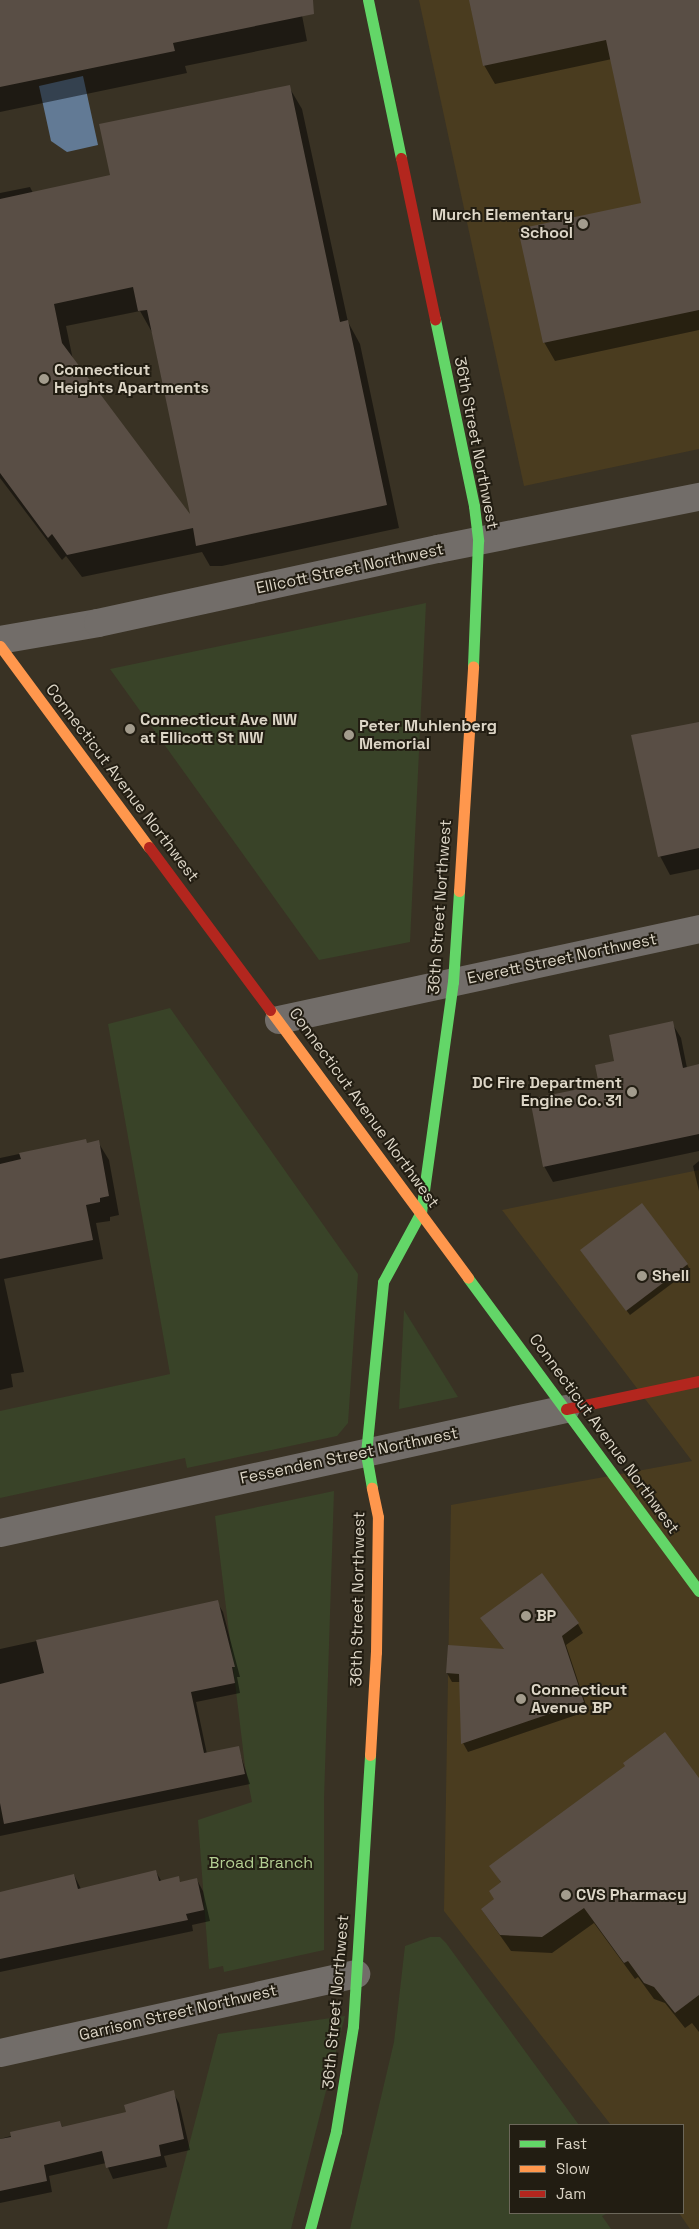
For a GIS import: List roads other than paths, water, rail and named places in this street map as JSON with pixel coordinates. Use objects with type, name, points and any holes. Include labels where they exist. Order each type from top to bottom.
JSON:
[{"type":"street","name":"36th Street Northwest","points":[[310,2229],[343,2096],[356,1974],[376,1652],[378,1517],[366,1453],[383,1282],[421,1212],[445,1023],[453,982],[478,542],[474,506],[368,0]]},
{"type":"street","name":"Ellicott Street Northwest","points":[[0,640],[98,624],[478,542],[699,497]]},
{"type":"street","name":"Connecticut Avenue Northwest","points":[[0,646],[279,1020],[699,1591]]},
{"type":"street","name":"Everett Street Northwest","points":[[279,1020],[699,929]]},
{"type":"street","name":"Fessenden Street Northwest","points":[[0,1533],[699,1381]]},
{"type":"street","name":"Garrison Street Northwest","points":[[0,2053],[356,1974]]},
{"type":"water","points":[[83,76],[98,145],[67,152],[51,141],[39,86]]},
{"type":"place","name":"Murch Elementary School","points":[[583,224]]},
{"type":"place","name":"Connecticut Heights Apartments","points":[[44,379]]},
{"type":"place","name":"Connecticut Ave NW at Ellicott St NW","points":[[130,729]]},
{"type":"place","name":"Peter Muhlenberg Memorial","points":[[349,735]]},
{"type":"place","name":"DC Fire Department Engine Co. 31","points":[[632,1092]]},
{"type":"place","name":"Shell","points":[[642,1276]]},
{"type":"place","name":"BP","points":[[526,1616]]},
{"type":"place","name":"Connecticut Avenue BP","points":[[521,1699]]},
{"type":"place","name":"CVS Pharmacy","points":[[566,1895]]},
{"type":"park label","name":"Broad Branch","points":[[261,1863]]}]
